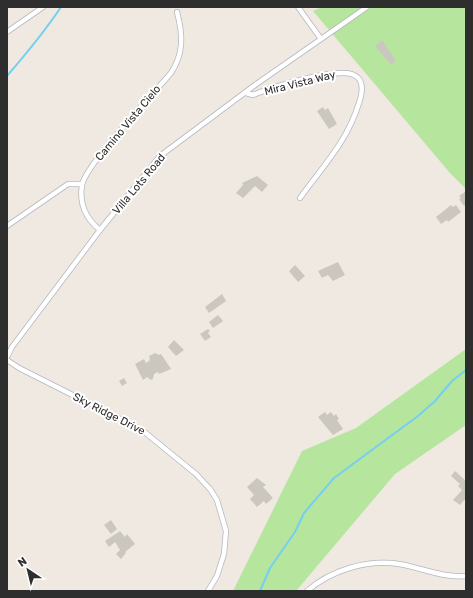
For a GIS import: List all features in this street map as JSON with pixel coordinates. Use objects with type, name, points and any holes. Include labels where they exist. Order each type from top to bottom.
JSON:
[{"type":"street","points":[[7,32],[43,7]]},
{"type":"street","points":[[298,7],[321,39]]},
{"type":"street","name":"Villa Lots Road","points":[[7,357],[12,347],[100,230],[160,156],[367,7]]},
{"type":"street","name":"Camino Vista Cielo","points":[[100,230],[91,223],[82,206],[82,184],[92,165],[177,63],[181,53],[178,12]]},
{"type":"street","name":"Mira Vista Way","points":[[246,93],[253,95],[271,87],[342,72],[354,74],[359,78],[363,89],[354,120],[339,148],[300,198]]},
{"type":"street","points":[[7,226],[68,184],[82,184]]},
{"type":"street","name":"Sky Ridge Drive","points":[[7,360],[18,368],[142,430],[196,474],[210,489],[217,500],[226,532],[224,554],[217,576],[208,591]]},
{"type":"street","points":[[307,591],[330,576],[356,566],[371,564],[398,564],[452,576],[466,576]]},
{"type":"green space","points":[[322,7],[466,7],[466,189],[450,173],[313,11]]},
{"type":"green space","points":[[466,349],[466,425],[395,474],[296,591],[233,591],[302,451],[356,428]]},
{"type":"building","points":[[382,40],[396,61],[391,65],[375,46]]},
{"type":"building","points":[[323,107],[325,110],[328,108],[337,124],[329,129],[317,111]]},
{"type":"building","points":[[257,176],[268,185],[262,192],[255,186],[243,198],[236,193],[243,185],[242,183]]},
{"type":"building","points":[[466,191],[466,205],[464,206],[459,199],[461,198],[459,196]]},
{"type":"building","points":[[451,205],[453,207],[456,205],[461,212],[448,222],[447,220],[441,224],[436,217]]},
{"type":"building","points":[[338,262],[345,275],[333,281],[328,275],[322,278],[318,271]]},
{"type":"building","points":[[295,265],[305,276],[298,282],[289,271]]},
{"type":"building","points":[[222,294],[226,301],[209,313],[205,307]]},
{"type":"building","points":[[218,315],[223,321],[213,328],[209,322]]},
{"type":"building","points":[[208,329],[210,331],[208,333],[211,337],[205,341],[200,334]]},
{"type":"building","points":[[174,340],[184,350],[176,356],[168,347]]},
{"type":"building","points":[[155,353],[159,355],[161,354],[171,369],[159,374],[158,372],[154,374],[153,379],[151,380],[147,377],[143,380],[135,364],[144,359],[146,363],[150,360],[149,356]]},
{"type":"building","points":[[124,378],[127,383],[122,386],[119,381]]},
{"type":"building","points":[[325,412],[327,415],[331,412],[334,416],[336,414],[339,419],[337,420],[343,429],[333,435],[318,417]]},
{"type":"building","points":[[455,471],[466,481],[466,498],[460,505],[453,500],[462,490],[458,486],[460,484],[451,476]]},
{"type":"building","points":[[257,478],[266,485],[263,487],[273,498],[266,504],[264,501],[257,507],[250,499],[254,495],[247,487]]},
{"type":"building","points":[[111,520],[117,529],[111,534],[104,525]]},
{"type":"building","points":[[120,531],[125,537],[127,534],[135,544],[125,552],[126,553],[121,559],[116,554],[120,550],[115,542],[109,547],[105,541]]},
{"type":"waterway","points":[[7,76],[61,7]]},
{"type":"waterway","points":[[260,591],[270,568],[295,532],[304,513],[334,478],[418,416],[435,401],[452,381],[466,370]]}]
